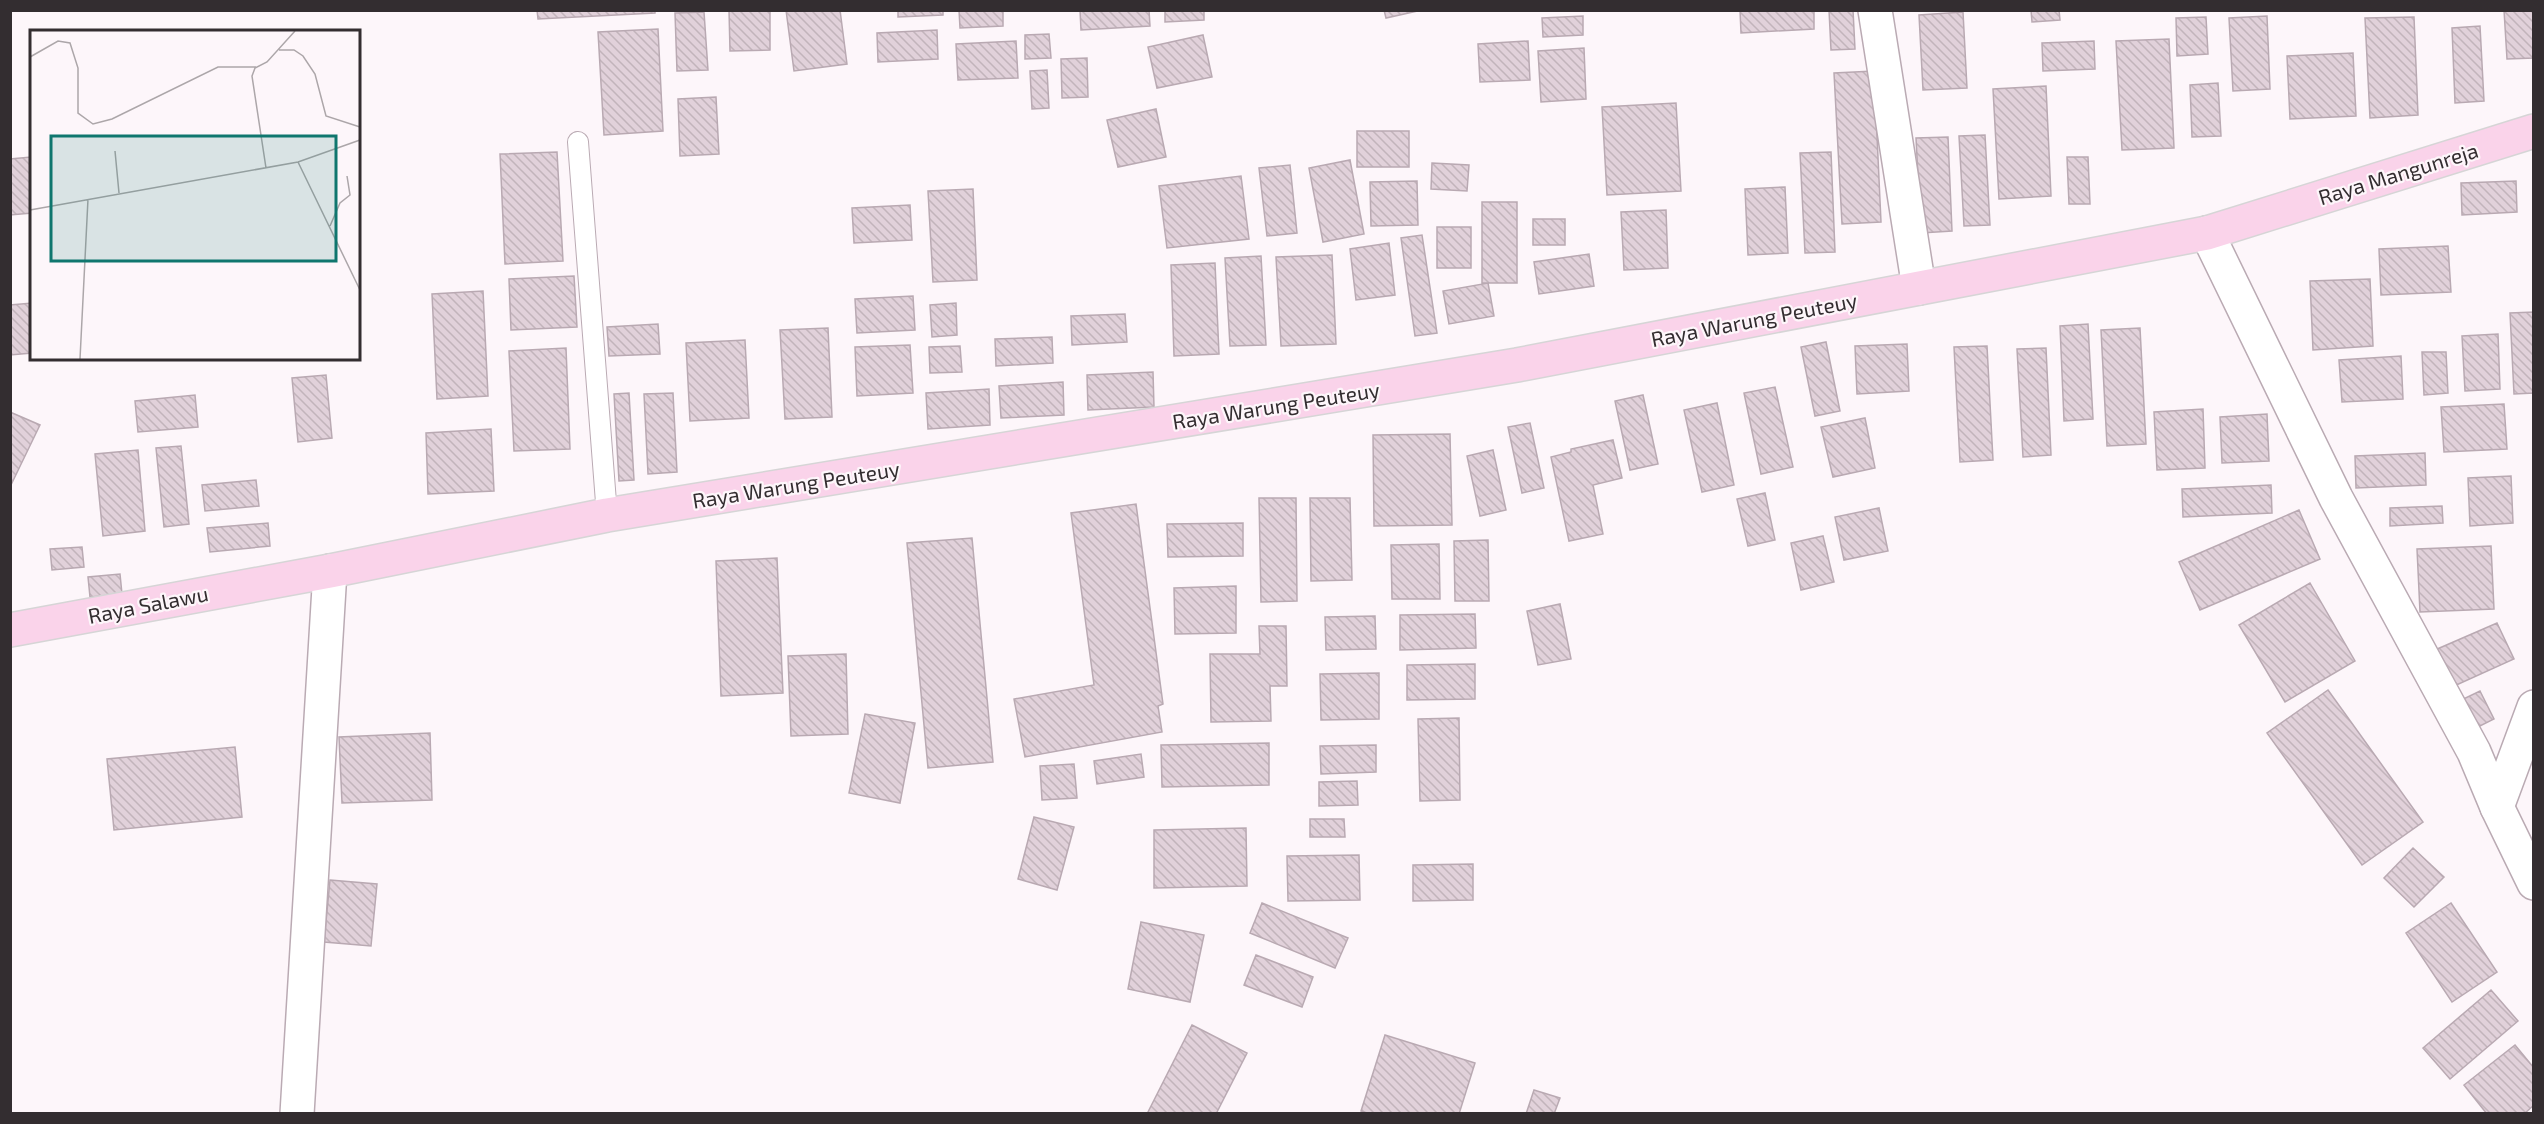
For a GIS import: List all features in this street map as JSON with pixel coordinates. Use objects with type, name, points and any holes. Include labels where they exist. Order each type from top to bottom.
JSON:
[{"type":"main road","name":"Raya Mangunreja","points":[[2262,214],[2534,131]]},
{"type":"main road","name":"Raya Warung Peuteuy","points":[[285,579],[608,515],[1505,367],[2207,233],[2262,214]]},
{"type":"main road","name":"Raya Salawu","points":[[10,630],[285,579]]},
{"type":"street","points":[[1875,10],[1919,288]]},
{"type":"street","points":[[2207,233],[2336,498],[2474,752],[2497,807],[2534,883]]},
{"type":"street","points":[[297,1113],[330,571]]},
{"type":"street","points":[[2497,807],[2534,706]]},
{"type":"lane","points":[[578,142],[608,515]]},
{"type":"building","points":[[537,10],[655,10],[655,13],[538,19]]},
{"type":"building","points":[[729,10],[770,10],[770,50],[730,51]]},
{"type":"building","points":[[786,10],[840,10],[847,64],[794,71]]},
{"type":"building","points":[[898,10],[943,10],[943,15],[898,17]]},
{"type":"building","points":[[959,10],[1003,10],[1003,26],[960,28]]},
{"type":"building","points":[[1080,10],[1149,10],[1150,26],[1081,30]]},
{"type":"building","points":[[1165,10],[1204,10],[1204,20],[1165,22]]},
{"type":"building","points":[[1384,10],[1422,10],[1386,18]]},
{"type":"building","points":[[1740,10],[1814,10],[1814,29],[1741,33]]},
{"type":"building","points":[[1829,10],[1853,10],[1855,49],[1831,50]]},
{"type":"building","points":[[2031,10],[2059,10],[2060,20],[2032,22]]},
{"type":"building","points":[[2504,10],[2533,10],[2534,58],[2507,59]]},
{"type":"building","points":[[704,12],[708,70],[677,71],[675,13]]},
{"type":"building","points":[[1963,12],[1967,88],[1923,90],[1919,15]]},
{"type":"building","points":[[1583,16],[1583,35],[1543,37],[1542,18]]},
{"type":"building","points":[[2267,16],[2270,89],[2233,91],[2229,18]]},
{"type":"building","points":[[2206,17],[2208,54],[2177,56],[2176,18]]},
{"type":"building","points":[[2414,17],[2418,115],[2370,118],[2365,18]]},
{"type":"building","points":[[2480,26],[2484,101],[2455,103],[2452,28]]},
{"type":"building","points":[[658,29],[663,131],[604,135],[598,32]]},
{"type":"building","points":[[937,30],[938,59],[878,62],[877,33]]},
{"type":"building","points":[[1049,34],[1051,58],[1025,59],[1025,35]]},
{"type":"building","points":[[1203,35],[1212,77],[1157,88],[1148,47]]},
{"type":"building","points":[[2169,39],[2174,148],[2122,150],[2116,41]]},
{"type":"building","points":[[1016,41],[1018,78],[958,80],[956,44]]},
{"type":"building","points":[[1528,41],[1530,80],[1480,82],[1478,44]]},
{"type":"building","points":[[2094,41],[2095,69],[2043,71],[2042,43]]},
{"type":"building","points":[[1584,48],[1586,99],[1541,102],[1538,51]]},
{"type":"building","points":[[2353,53],[2356,116],[2290,119],[2287,56]]},
{"type":"building","points":[[1087,58],[1088,97],[1062,98],[1061,59]]},
{"type":"building","points":[[1047,70],[1049,108],[1032,109],[1030,71]]},
{"type":"building","points":[[1874,71],[1881,222],[1842,224],[1834,73]]},
{"type":"building","points":[[2218,83],[2221,136],[2192,137],[2190,85]]},
{"type":"building","points":[[2046,86],[2051,196],[1999,199],[1993,89]]},
{"type":"building","points":[[716,97],[719,154],[680,156],[678,99]]},
{"type":"building","points":[[1676,103],[1681,191],[1607,195],[1602,107]]},
{"type":"building","points":[[1156,109],[1166,157],[1118,167],[1107,120]]},
{"type":"building","points":[[1357,131],[1409,131],[1409,167],[1357,167]]},
{"type":"building","points":[[1985,135],[1990,225],[1964,226],[1959,136]]},
{"type":"building","points":[[1948,137],[1952,231],[1921,233],[1916,138]]},
{"type":"building","points":[[557,152],[563,261],[505,264],[500,154]]},
{"type":"building","points":[[1831,152],[1835,252],[1805,253],[1800,153]]},
{"type":"building","points":[[30,157],[30,213],[10,215],[10,159]]},
{"type":"building","points":[[2067,157],[2088,157],[2090,204],[2069,204]]},
{"type":"building","points":[[1350,160],[1364,234],[1323,242],[1309,168]]},
{"type":"building","points":[[1432,163],[1469,165],[1467,191],[1431,189]]},
{"type":"building","points":[[1290,165],[1297,233],[1267,236],[1259,168]]},
{"type":"building","points":[[1241,176],[1249,239],[1167,248],[1159,186]]},
{"type":"building","points":[[1417,181],[1418,225],[1371,226],[1370,182]]},
{"type":"building","points":[[2516,181],[2517,212],[2462,215],[2461,183]]},
{"type":"building","points":[[1785,187],[1788,253],[1748,255],[1745,189]]},
{"type":"building","points":[[973,189],[977,280],[933,282],[928,191]]},
{"type":"building","points":[[1482,202],[1517,202],[1517,283],[1482,283]]},
{"type":"building","points":[[910,205],[912,240],[854,243],[852,208]]},
{"type":"building","points":[[1666,210],[1668,268],[1624,270],[1621,212]]},
{"type":"building","points":[[1533,219],[1565,219],[1565,245],[1533,245]]},
{"type":"building","points":[[1437,227],[1471,227],[1471,268],[1437,268]]},
{"type":"building","points":[[1422,235],[1437,333],[1415,336],[1401,238]]},
{"type":"building","points":[[1389,243],[1395,295],[1356,300],[1350,249]]},
{"type":"building","points":[[2448,246],[2451,292],[2381,295],[2379,249]]},
{"type":"building","points":[[1589,254],[1594,286],[1539,294],[1534,262]]},
{"type":"building","points":[[1332,255],[1336,344],[1281,346],[1276,257]]},
{"type":"building","points":[[1261,256],[1266,345],[1230,346],[1225,258]]},
{"type":"building","points":[[1215,263],[1219,354],[1174,356],[1171,265]]},
{"type":"building","points":[[574,276],[577,327],[511,330],[509,279]]},
{"type":"building","points":[[2370,279],[2373,346],[2313,350],[2310,281]]},
{"type":"building","points":[[1488,283],[1494,316],[1449,324],[1443,291]]},
{"type":"building","points":[[483,291],[488,396],[437,399],[432,294]]},
{"type":"building","points":[[913,296],[915,330],[857,333],[855,299]]},
{"type":"building","points":[[30,303],[30,353],[10,355],[10,305]]},
{"type":"building","points":[[956,303],[957,335],[932,337],[930,305]]},
{"type":"building","points":[[2534,312],[2534,393],[2514,394],[2510,313]]},
{"type":"building","points":[[1125,314],[1127,342],[1072,345],[1071,316]]},
{"type":"building","points":[[658,324],[660,354],[609,356],[607,327]]},
{"type":"building","points":[[2088,324],[2093,419],[2064,421],[2060,326]]},
{"type":"building","points":[[828,328],[832,417],[785,419],[780,330]]},
{"type":"building","points":[[2140,328],[2146,444],[2107,446],[2101,330]]},
{"type":"building","points":[[2498,334],[2500,389],[2465,391],[2462,336]]},
{"type":"building","points":[[1052,337],[1053,363],[996,366],[995,339]]},
{"type":"building","points":[[745,340],[749,418],[690,421],[686,343]]},
{"type":"building","points":[[1826,342],[1840,411],[1815,416],[1801,347]]},
{"type":"building","points":[[1907,344],[1909,391],[1857,394],[1855,346]]},
{"type":"building","points":[[910,345],[913,393],[857,396],[855,347]]},
{"type":"building","points":[[960,346],[962,372],[930,373],[929,347]]},
{"type":"building","points":[[1987,346],[1993,460],[1960,462],[1954,347]]},
{"type":"building","points":[[566,348],[570,449],[514,451],[509,351]]},
{"type":"building","points":[[2046,348],[2051,455],[2023,457],[2017,349]]},
{"type":"building","points":[[2422,352],[2446,352],[2448,393],[2424,395]]},
{"type":"building","points":[[2401,356],[2403,399],[2342,402],[2339,360]]},
{"type":"building","points":[[1153,372],[1154,407],[1088,410],[1087,375]]},
{"type":"building","points":[[326,375],[332,438],[298,442],[292,378]]},
{"type":"building","points":[[1063,382],[1064,415],[1001,418],[999,386]]},
{"type":"building","points":[[1775,387],[1793,467],[1761,474],[1744,393]]},
{"type":"building","points":[[989,389],[990,425],[928,429],[926,393]]},
{"type":"building","points":[[629,393],[634,480],[619,481],[614,394]]},
{"type":"building","points":[[673,393],[677,472],[648,474],[644,394]]},
{"type":"building","points":[[195,395],[198,427],[138,432],[135,401]]},
{"type":"building","points":[[1643,395],[1658,464],[1630,470],[1615,401]]},
{"type":"building","points":[[1717,403],[1734,485],[1702,492],[1684,410]]},
{"type":"building","points":[[2504,404],[2507,449],[2444,452],[2441,407]]},
{"type":"building","points":[[2203,409],[2205,468],[2157,470],[2154,412]]},
{"type":"building","points":[[10,412],[40,425],[10,487]]},
{"type":"building","points":[[2267,414],[2269,461],[2222,463],[2220,417]]},
{"type":"building","points":[[1865,418],[1875,468],[1833,477],[1821,427]]},
{"type":"building","points":[[1530,423],[1544,488],[1522,493],[1508,427]]},
{"type":"building","points":[[491,429],[494,491],[428,494],[426,433]]},
{"type":"building","points":[[1450,434],[1452,525],[1374,526],[1373,435]]},
{"type":"building","points":[[1613,440],[1622,478],[1593,485],[1603,534],[1569,541],[1551,457],[1571,452],[1571,449]]},
{"type":"building","points":[[181,446],[189,524],[164,527],[156,448]]},
{"type":"building","points":[[138,450],[145,531],[103,536],[95,454]]},
{"type":"building","points":[[1493,450],[1506,510],[1480,516],[1467,456]]},
{"type":"building","points":[[2425,453],[2426,485],[2356,488],[2355,456]]},
{"type":"building","points":[[2511,476],[2513,523],[2470,526],[2468,478]]},
{"type":"building","points":[[256,480],[259,506],[205,511],[202,485]]},
{"type":"building","points":[[2271,485],[2272,513],[2183,517],[2182,489]]},
{"type":"building","points":[[1765,493],[1775,540],[1748,546],[1737,499]]},
{"type":"building","points":[[1259,498],[1296,498],[1297,601],[1261,602]]},
{"type":"building","points":[[1310,498],[1350,498],[1352,580],[1311,581]]},
{"type":"building","points":[[1136,504],[1163,704],[1158,706],[1162,732],[1025,757],[1014,699],[1094,685],[1071,513]]},
{"type":"building","points":[[2442,506],[2443,523],[2390,526],[2390,508]]},
{"type":"building","points":[[1879,508],[1888,551],[1844,560],[1835,517]]},
{"type":"building","points":[[2299,510],[2320,559],[2200,610],[2179,562]]},
{"type":"building","points":[[268,523],[270,546],[210,552],[207,528]]},
{"type":"building","points":[[1243,523],[1243,556],[1168,557],[1167,524]]},
{"type":"building","points":[[1823,536],[1834,582],[1801,590],[1791,543]]},
{"type":"building","points":[[972,538],[993,762],[928,768],[907,543]]},
{"type":"building","points":[[1488,540],[1489,601],[1455,601],[1454,541]]},
{"type":"building","points":[[1439,544],[1440,599],[1392,599],[1391,545]]},
{"type":"building","points":[[2491,546],[2494,609],[2420,612],[2417,549]]},
{"type":"building","points":[[82,547],[84,567],[52,570],[50,549]]},
{"type":"building","points":[[777,558],[783,693],[721,696],[716,561]]},
{"type":"building","points":[[120,574],[122,594],[90,597],[88,577]]},
{"type":"building","points":[[2310,583],[2355,661],[2285,702],[2239,625]]},
{"type":"building","points":[[1236,586],[1236,633],[1175,634],[1174,588]]},
{"type":"building","points":[[1560,604],[1571,659],[1538,665],[1527,611]]},
{"type":"building","points":[[1475,614],[1476,648],[1400,650],[1400,615]]},
{"type":"building","points":[[1375,616],[1376,649],[1326,650],[1325,617]]},
{"type":"building","points":[[2497,623],[2514,659],[2452,687],[2435,650]]},
{"type":"building","points":[[1259,626],[1286,626],[1287,686],[1270,686],[1271,721],[1211,722],[1210,654],[1260,654]]},
{"type":"building","points":[[846,654],[848,734],[791,736],[788,656]]},
{"type":"building","points":[[1475,664],[1475,699],[1407,700],[1407,665]]},
{"type":"building","points":[[1379,673],[1379,719],[1321,720],[1320,674]]},
{"type":"building","points":[[2328,690],[2423,822],[2362,865],[2267,733]]},
{"type":"building","points":[[2480,691],[2494,719],[2470,731],[2457,702]]},
{"type":"building","points":[[865,714],[915,723],[900,803],[849,793]]},
{"type":"building","points":[[1459,718],[1460,800],[1420,801],[1418,719]]},
{"type":"building","points":[[430,733],[432,800],[342,803],[339,737]]},
{"type":"building","points":[[1269,743],[1269,785],[1162,787],[1161,745]]},
{"type":"building","points":[[1376,745],[1376,772],[1321,774],[1320,746]]},
{"type":"building","points":[[235,747],[242,817],[114,830],[107,759]]},
{"type":"building","points":[[1141,754],[1144,777],[1097,784],[1094,761]]},
{"type":"building","points":[[1074,764],[1077,798],[1042,800],[1040,766]]},
{"type":"building","points":[[1357,781],[1358,805],[1319,806],[1319,782]]},
{"type":"building","points":[[1034,817],[1074,827],[1057,890],[1018,879]]},
{"type":"building","points":[[1310,819],[1344,819],[1345,837],[1310,837]]},
{"type":"building","points":[[1246,828],[1247,886],[1154,888],[1154,830]]},
{"type":"building","points":[[2413,848],[2444,877],[2414,907],[2384,878]]},
{"type":"building","points":[[1359,855],[1360,900],[1288,901],[1287,856]]},
{"type":"building","points":[[1473,864],[1473,900],[1413,901],[1413,865]]},
{"type":"building","points":[[330,880],[377,884],[371,946],[324,942]]},
{"type":"building","points":[[1262,903],[1348,938],[1335,968],[1250,933]]},
{"type":"building","points":[[2451,903],[2497,972],[2452,1002],[2406,933]]},
{"type":"building","points":[[1141,922],[1204,935],[1190,1002],[1128,989]]},
{"type":"building","points":[[1256,955],[1313,977],[1302,1007],[1244,985]]},
{"type":"building","points":[[2491,990],[2518,1021],[2450,1079],[2423,1048]]},
{"type":"building","points":[[1192,1025],[1247,1053],[1216,1114],[1151,1114],[1148,1112]]},
{"type":"building","points":[[1385,1035],[1475,1063],[1459,1114],[1370,1114],[1361,1111]]},
{"type":"building","points":[[2515,1045],[2534,1068],[2534,1105],[2524,1114],[2487,1114],[2464,1085]]},
{"type":"building","points":[[1534,1090],[1560,1098],[1554,1114],[1526,1114]]}]
